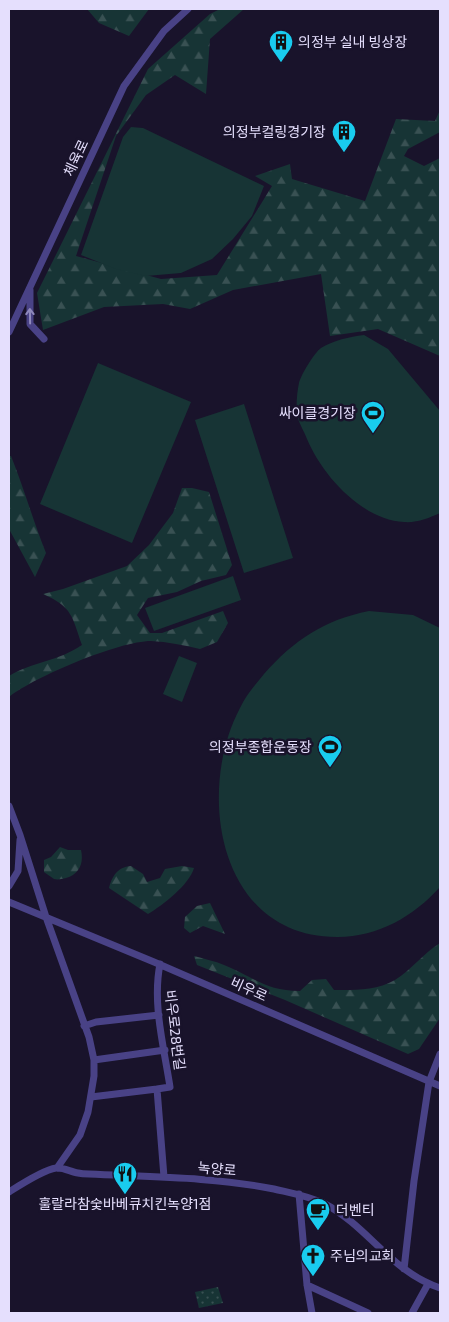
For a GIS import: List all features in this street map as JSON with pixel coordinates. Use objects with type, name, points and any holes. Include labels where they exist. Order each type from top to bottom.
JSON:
[{"type":"street","name":"체육로","points":[[9,332],[124,86],[164,31],[188,9]]},
{"type":"street","points":[[30,288],[30,324],[44,339]]},
{"type":"street","points":[[9,806],[89,1037],[94,1060],[91,1097],[80,1135],[57,1168],[23,1183],[9,1192]]},
{"type":"street","points":[[9,886],[18,871],[20,835]]},
{"type":"street","points":[[9,902],[46,917]]},
{"type":"street","name":"비우로","points":[[46,917],[160,964],[440,1086]]},
{"type":"street","name":"비우로28번길","points":[[157,1089],[170,1087],[156,982],[160,964]]},
{"type":"street","points":[[84,1026],[96,1022],[159,1015]]},
{"type":"street","points":[[94,1060],[165,1050]]},
{"type":"street","points":[[404,1269],[414,1181],[429,1082],[440,1054]]},
{"type":"street","points":[[91,1097],[157,1089],[164,1177]]},
{"type":"street","name":"녹양로","points":[[57,1168],[78,1174],[164,1177],[250,1184],[299,1194],[324,1203],[337,1211],[404,1269],[428,1284],[440,1288]]},
{"type":"street","points":[[299,1194],[307,1285],[312,1313]]},
{"type":"street","points":[[412,1313],[428,1284]]},
{"type":"street","points":[[307,1285],[368,1313]]},
{"type":"green space","points":[[87,9],[149,9],[129,36],[99,23]]},
{"type":"green space","points":[[220,9],[244,9],[210,39],[206,94],[175,75],[146,95],[116,136],[76,256],[161,279],[217,275],[272,186],[255,176],[290,164],[292,179],[365,201],[396,119],[435,121],[440,110],[440,132],[408,149],[404,156],[424,166],[440,158],[440,356],[378,329],[330,336],[321,274],[233,290],[190,309],[163,304],[104,307],[43,330],[37,293],[148,69],[210,14]]},
{"type":"green space","points":[[131,127],[143,128],[264,186],[252,216],[233,239],[212,259],[181,273],[146,276],[116,269],[81,255],[123,137]]},
{"type":"green space","name":"싸이클경기장","points":[[364,335],[388,349],[440,411],[440,513],[418,521],[404,522],[388,519],[373,513],[345,493],[333,481],[314,453],[297,414],[299,383],[315,354],[321,348],[331,343]]},
{"type":"green space","points":[[98,363],[191,402],[132,543],[40,504]]},
{"type":"green space","points":[[244,404],[293,558],[244,573],[195,420]]},
{"type":"green space","points":[[9,456],[11,456],[16,468],[46,553],[35,577],[9,529]]},
{"type":"green space","points":[[182,488],[209,492],[232,565],[226,575],[201,581],[177,592],[148,598],[137,615],[150,633],[162,633],[223,611],[228,623],[217,642],[200,649],[151,641],[119,647],[56,670],[9,697],[9,676],[64,655],[82,645],[73,620],[66,608],[43,594],[63,589],[127,566],[149,545],[173,513]]},
{"type":"green space","points":[[233,576],[241,600],[154,631],[145,608]]},
{"type":"green space","name":"의정부종합운동장","points":[[369,611],[413,615],[440,628],[440,887],[407,916],[381,929],[353,936],[338,937],[298,931],[266,914],[243,887],[228,855],[220,818],[220,780],[226,742],[248,694],[264,674],[287,651],[299,641],[324,626]]},
{"type":"green space","points":[[179,656],[197,663],[182,702],[163,694]]},
{"type":"green space","points":[[60,847],[68,850],[81,850],[82,860],[80,868],[74,874],[66,878],[54,879],[44,872],[44,860],[51,857]]},
{"type":"green space","points":[[131,866],[143,874],[147,882],[160,878],[165,869],[182,866],[194,868],[181,888],[148,914],[109,888],[119,870]]},
{"type":"green space","points":[[210,903],[225,934],[203,926],[190,933],[184,928],[185,917],[197,906]]},
{"type":"green space","points":[[440,943],[440,1018],[419,1049],[408,1054],[285,1000],[197,965],[194,956],[221,964],[278,989],[300,991],[312,980],[326,979],[334,990],[357,990],[388,984],[407,971]]},
{"type":"green space","points":[[218,1287],[223,1303],[199,1308],[195,1292]]},
{"type":"place","name":"의정부 실내 빙상장","points":[[281,63]]},
{"type":"place","name":"의정부컬링경기장","points":[[344,153]]},
{"type":"place","name":"싸이클경기장","points":[[373,434]]},
{"type":"place","name":"의정부종합운동장","points":[[330,768]]},
{"type":"place","name":"훌랄라참숯바베큐치킨녹양1점","points":[[125,1195]]},
{"type":"place","name":"더벤티","points":[[318,1231]]},
{"type":"place","name":"주님의교회","points":[[313,1277]]}]
